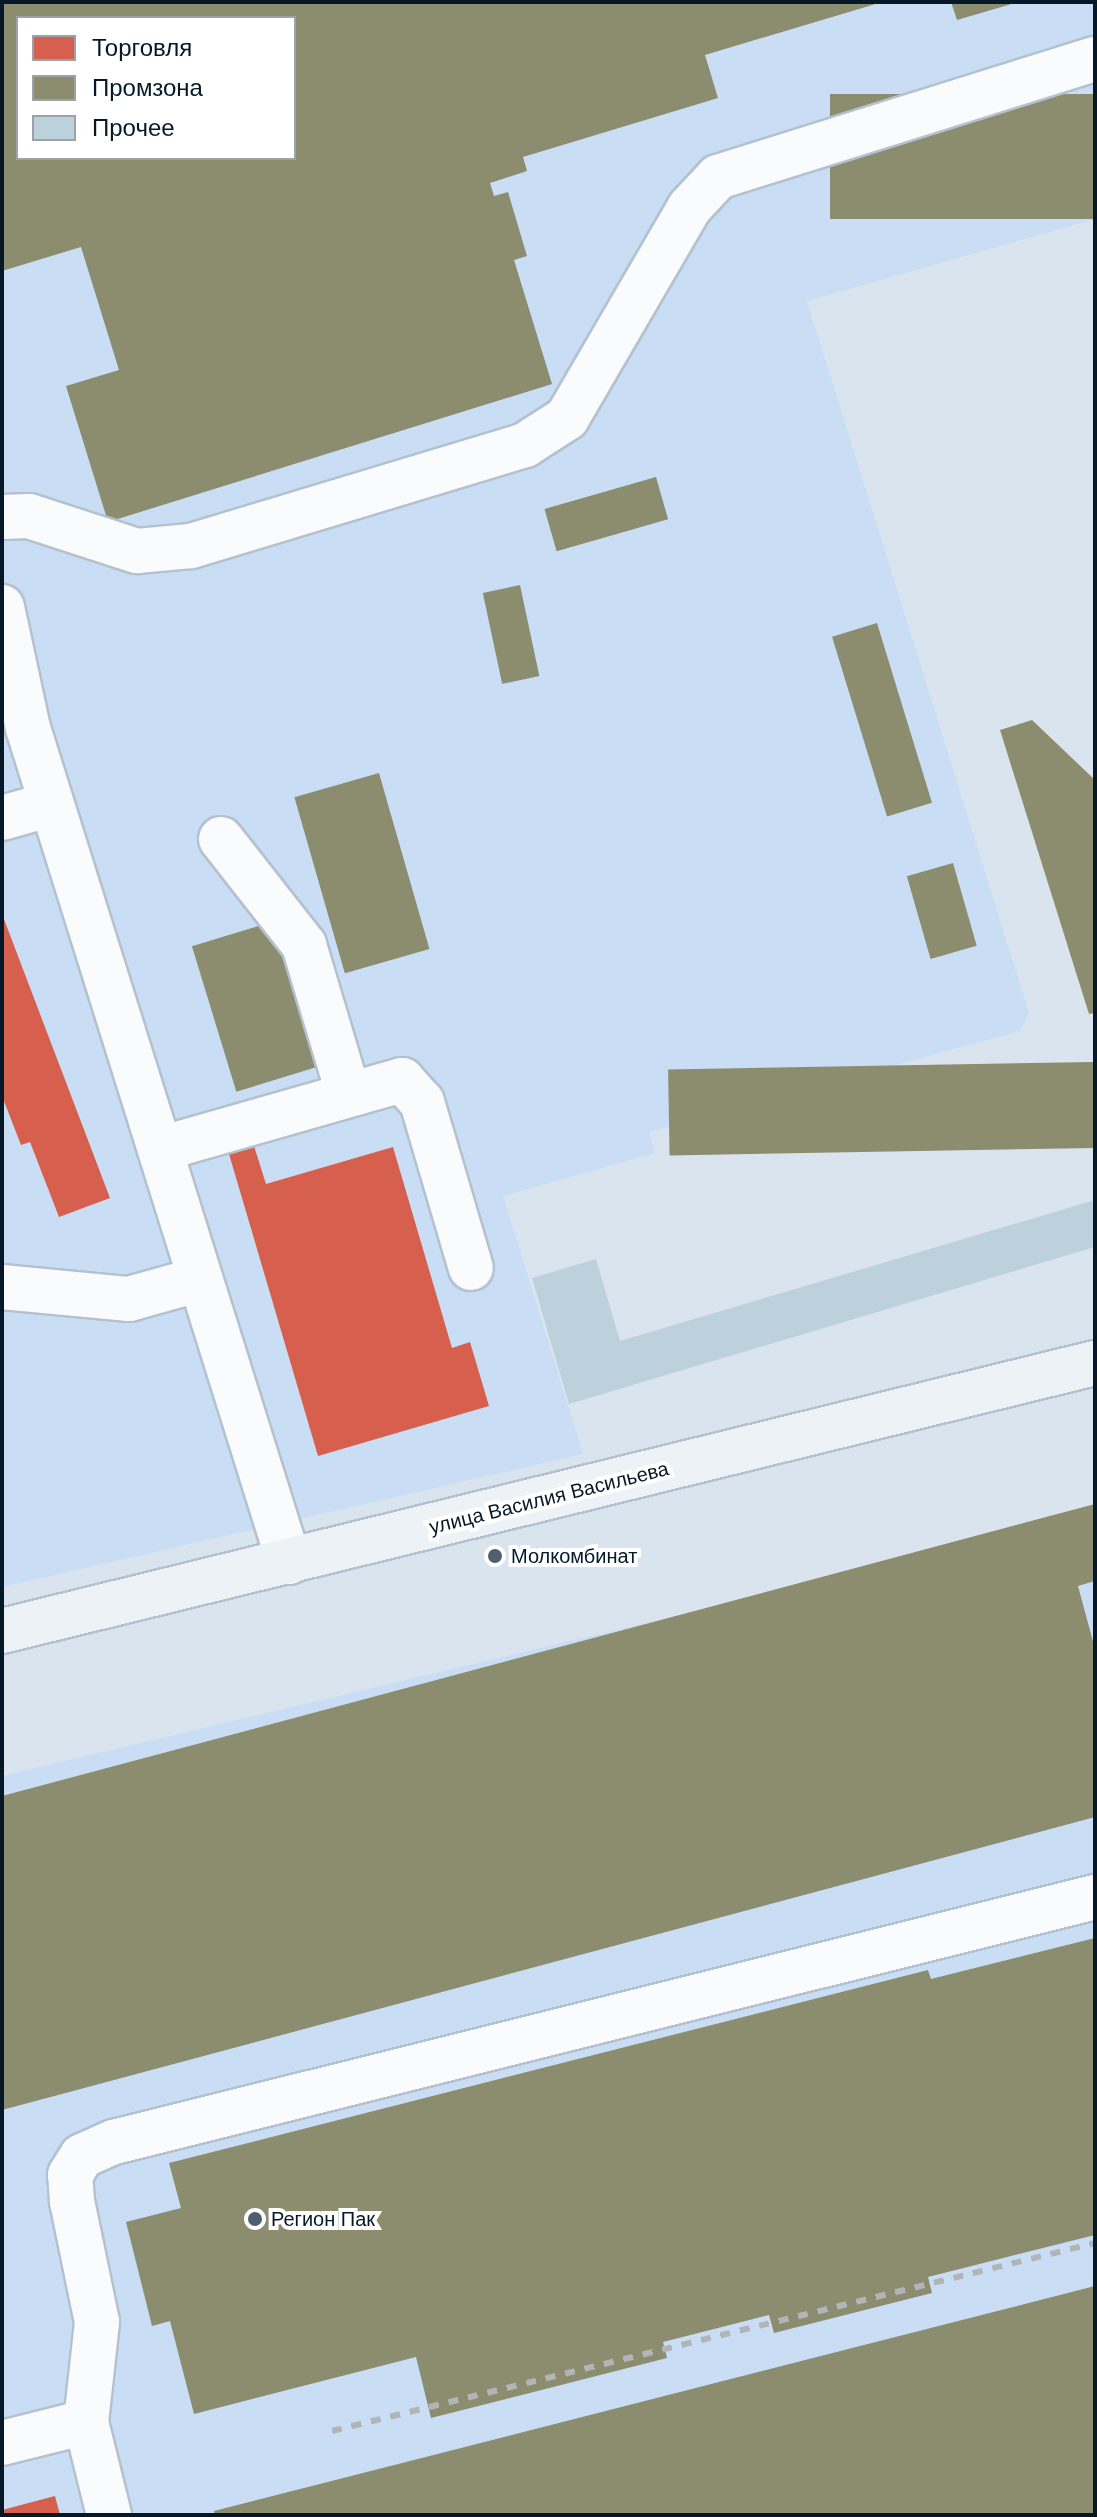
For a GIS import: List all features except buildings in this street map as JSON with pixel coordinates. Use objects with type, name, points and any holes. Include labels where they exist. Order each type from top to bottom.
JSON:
[{"type":"main road","name":"улица Василия Васильева","points":[[2,1631],[1095,1363]]},
{"type":"lane","points":[[2,517],[29,516],[137,551],[191,546],[525,445],[567,418],[689,208],[718,177],[1095,59]]},
{"type":"lane","points":[[2,607],[51,804],[289,1562]]},
{"type":"lane","points":[[2,818],[51,804]]},
{"type":"lane","points":[[221,839],[304,945],[348,1093]]},
{"type":"lane","points":[[160,1149],[402,1080],[416,1088],[471,1268]]},
{"type":"lane","points":[[2,1287],[129,1299],[200,1279]]},
{"type":"lane","points":[[109,2515],[86,2422],[97,2322],[72,2201],[70,2175],[82,2156],[114,2142],[1095,1897]]},
{"type":"lane","points":[[2,2443],[86,2422]]},
{"type":"shaded area","points":[[2,2],[1095,2],[1095,219],[807,301],[1029,1013],[1020,1031],[649,1132],[655,1153],[503,1196],[583,1454],[2,1587]]},
{"type":"shaded area","points":[[1095,1516],[1095,2515],[2,2515],[2,1776]]},
{"type":"railway","points":[[332,2431],[1095,2243]]},
{"type":"place","name":"Молкомбинат","points":[[495,1556]]},
{"type":"place","name":"Регион Пак","points":[[255,2219]]}]
